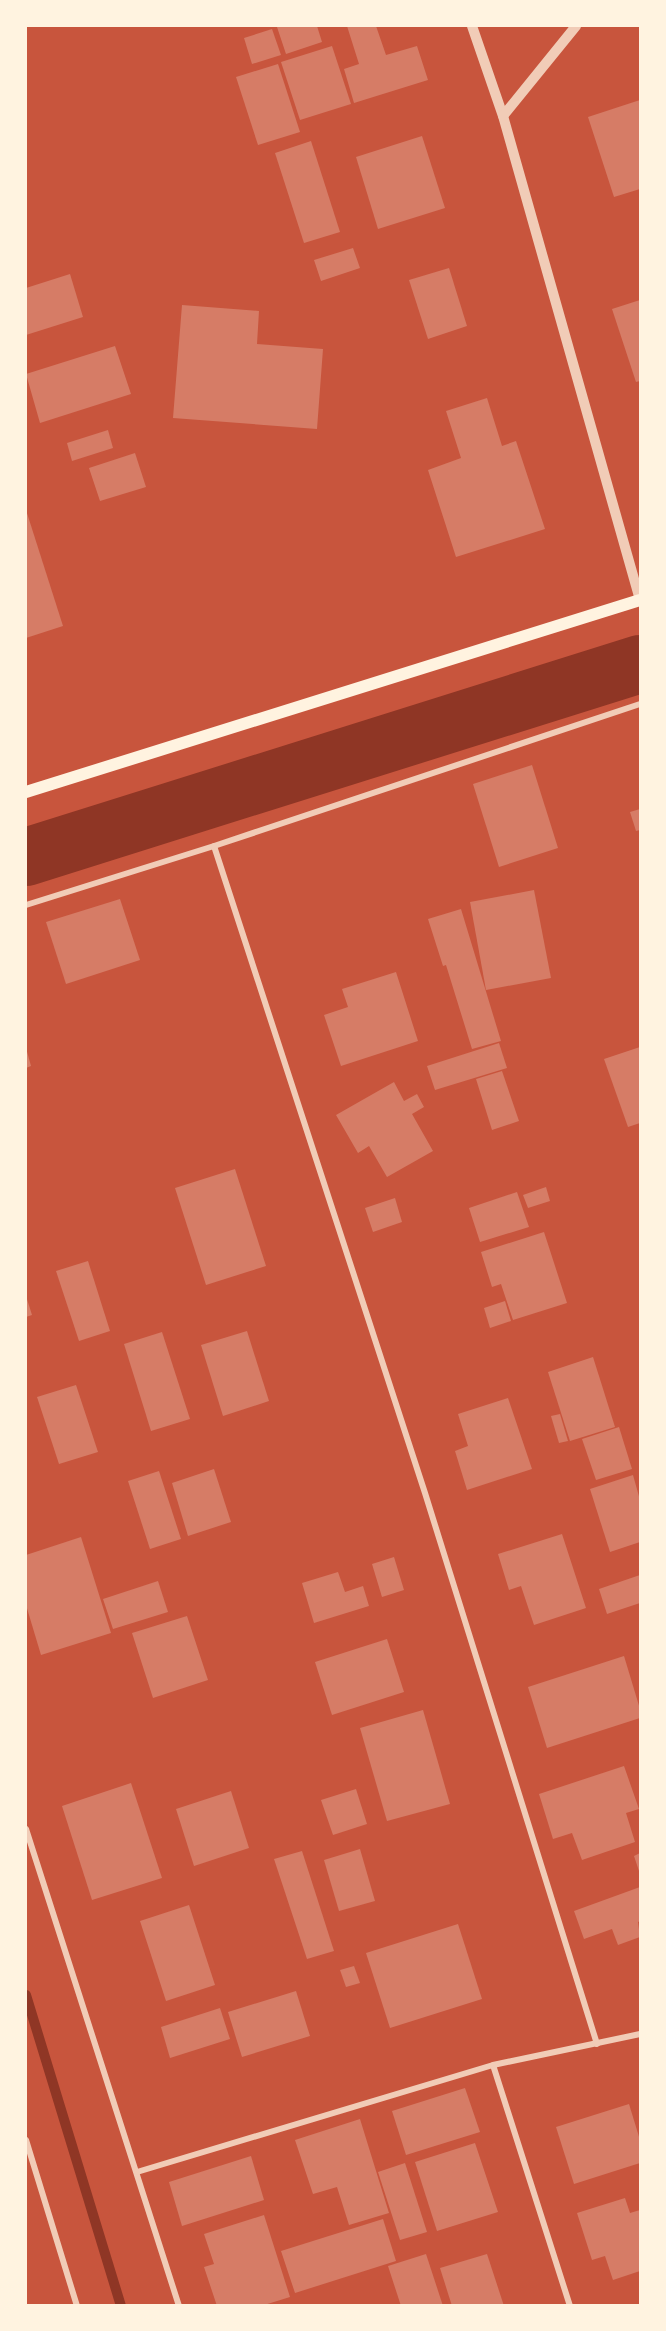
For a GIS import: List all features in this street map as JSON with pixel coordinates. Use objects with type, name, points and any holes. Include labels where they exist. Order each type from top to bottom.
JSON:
[{"type":"main road","points":[[26,792],[640,600]]},
{"type":"street","points":[[471,26],[503,116],[640,600]]},
{"type":"street","points":[[503,116],[576,26]]},
{"type":"street","points":[[26,905],[214,846],[640,704]]},
{"type":"street","points":[[214,846],[429,1504],[597,2044]]},
{"type":"street","points":[[26,1829],[179,2306]]},
{"type":"street","points":[[137,2172],[494,2065],[640,2034]]},
{"type":"street","points":[[494,2065],[570,2306]]},
{"type":"street","points":[[26,2140],[77,2306]]},
{"type":"building","points":[[317,26],[322,42],[286,54],[277,27]]},
{"type":"building","points":[[347,26],[376,26],[386,55],[417,46],[428,80],[354,103],[344,69],[359,64]]},
{"type":"building","points":[[272,29],[281,55],[252,64],[244,38]]},
{"type":"building","points":[[332,46],[351,104],[300,120],[281,62]]},
{"type":"building","points":[[278,64],[300,132],[258,145],[236,77]]},
{"type":"building","points":[[640,100],[640,189],[614,197],[588,117]]},
{"type":"building","points":[[422,136],[445,208],[378,229],[356,157]]},
{"type":"building","points":[[311,141],[340,232],[304,243],[275,153]]},
{"type":"building","points":[[353,248],[360,268],[321,281],[314,260]]},
{"type":"building","points":[[449,268],[467,326],[428,339],[409,280]]},
{"type":"building","points":[[70,274],[83,317],[26,335],[26,288]]},
{"type":"building","points":[[640,300],[640,381],[636,382],[612,309]]},
{"type":"building","points":[[182,305],[259,311],[257,344],[323,349],[317,429],[173,418]]},
{"type":"building","points":[[115,346],[131,394],[40,423],[26,374]]},
{"type":"building","points":[[487,398],[502,446],[516,441],[545,529],[456,557],[428,470],[461,458],[446,411]]},
{"type":"building","points":[[108,430],[113,448],[72,461],[67,443]]},
{"type":"building","points":[[135,453],[146,487],[100,501],[89,468]]},
{"type":"building","points":[[26,510],[63,626],[26,638]]},
{"type":"building","points":[[532,765],[558,848],[499,867],[473,784]]},
{"type":"building","points":[[640,809],[640,830],[636,831],[630,812]]},
{"type":"building","points":[[534,890],[551,978],[486,990],[470,902]]},
{"type":"building","points":[[120,899],[140,960],[66,984],[46,922]]},
{"type":"building","points":[[461,909],[501,1041],[472,1049],[446,965],[443,966],[428,919]]},
{"type":"building","points":[[396,972],[418,1041],[341,1066],[324,1015],[348,1007],[342,989]]},
{"type":"building","points":[[499,1043],[507,1068],[435,1090],[427,1066]]},
{"type":"building","points":[[640,1047],[640,1123],[628,1127],[604,1059]]},
{"type":"building","points":[[26,1048],[31,1066],[26,1068]]},
{"type":"building","points":[[502,1071],[519,1121],[492,1130],[476,1079]]},
{"type":"building","points":[[394,1082],[404,1101],[417,1094],[424,1107],[412,1114],[433,1151],[387,1177],[369,1146],[358,1153],[336,1115]]},
{"type":"building","points":[[235,1169],[266,1266],[206,1285],[175,1188]]},
{"type":"building","points":[[546,1187],[550,1201],[528,1208],[523,1195]]},
{"type":"building","points":[[517,1192],[529,1227],[480,1242],[469,1208]]},
{"type":"building","points":[[395,1198],[402,1222],[373,1232],[365,1208]]},
{"type":"building","points":[[544,1232],[567,1303],[513,1320],[501,1284],[492,1287],[481,1252]]},
{"type":"building","points":[[88,1261],[110,1331],[79,1341],[56,1271]]},
{"type":"building","points":[[26,1296],[32,1315],[26,1317]]},
{"type":"building","points":[[505,1301],[511,1321],[490,1328],[484,1308]]},
{"type":"building","points":[[247,1331],[269,1401],[223,1416],[201,1345]]},
{"type":"building","points":[[162,1332],[190,1419],[151,1431],[124,1344]]},
{"type":"building","points":[[593,1357],[615,1427],[570,1441],[548,1372]]},
{"type":"building","points":[[76,1385],[98,1452],[59,1464],[37,1397]]},
{"type":"building","points":[[508,1398],[532,1469],[467,1490],[455,1451],[468,1446],[458,1414]]},
{"type":"building","points":[[560,1414],[568,1441],[559,1443],[551,1416]]},
{"type":"building","points":[[619,1427],[632,1469],[596,1480],[582,1439]]},
{"type":"building","points":[[214,1469],[231,1522],[188,1536],[172,1483]]},
{"type":"building","points":[[159,1471],[181,1539],[150,1549],[128,1481]]},
{"type":"building","points":[[633,1475],[640,1500],[640,1542],[610,1552],[590,1489]]},
{"type":"building","points":[[562,1534],[586,1608],[534,1625],[521,1586],[509,1590],[498,1554]]},
{"type":"building","points":[[81,1537],[111,1633],[41,1655],[26,1605],[26,1555]]},
{"type":"building","points":[[394,1557],[404,1590],[382,1597],[372,1564]]},
{"type":"building","points":[[338,1572],[345,1592],[363,1586],[369,1606],[314,1623],[302,1583]]},
{"type":"building","points":[[640,1575],[640,1603],[607,1614],[599,1589]]},
{"type":"building","points":[[158,1581],[168,1612],[113,1629],[103,1599]]},
{"type":"building","points":[[187,1616],[208,1680],[153,1698],[132,1633]]},
{"type":"building","points":[[387,1639],[404,1692],[332,1715],[315,1662]]},
{"type":"building","points":[[624,1656],[640,1709],[640,1718],[547,1748],[528,1687]]},
{"type":"building","points":[[423,1710],[450,1804],[387,1821],[360,1728]]},
{"type":"building","points":[[624,1766],[639,1809],[626,1813],[635,1842],[582,1860],[572,1833],[553,1839],[539,1794]]},
{"type":"building","points":[[131,1783],[162,1878],[92,1900],[62,1806]]},
{"type":"building","points":[[356,1789],[367,1824],[333,1835],[321,1800]]},
{"type":"building","points":[[231,1791],[249,1848],[194,1866],[176,1809]]},
{"type":"building","points":[[360,1849],[375,1901],[339,1911],[324,1860]]},
{"type":"building","points":[[302,1851],[334,1951],[307,1959],[274,1859]]},
{"type":"building","points":[[640,1853],[640,1874],[634,1856]]},
{"type":"building","points":[[640,1887],[640,1921],[638,1922],[640,1937],[618,1945],[612,1929],[584,1939],[574,1911]]},
{"type":"building","points":[[189,1905],[215,1985],[166,2001],[140,1921]]},
{"type":"building","points":[[458,1924],[482,1999],[390,2028],[366,1953]]},
{"type":"building","points":[[354,1966],[360,1983],[346,1987],[340,1970]]},
{"type":"building","points":[[296,1991],[310,2036],[242,2057],[228,2012]]},
{"type":"building","points":[[220,2008],[230,2039],[170,2058],[161,2027]]},
{"type":"building","points":[[465,2088],[480,2132],[406,2155],[392,2111]]},
{"type":"building","points":[[629,2104],[640,2140],[640,2163],[574,2184],[556,2127]]},
{"type":"building","points":[[360,2119],[389,2213],[349,2225],[337,2187],[313,2194],[295,2140]]},
{"type":"building","points":[[475,2143],[498,2212],[437,2231],[415,2162]]},
{"type":"building","points":[[251,2156],[264,2200],[182,2226],[169,2182]]},
{"type":"building","points":[[405,2163],[427,2232],[400,2240],[378,2172]]},
{"type":"building","points":[[625,2198],[630,2213],[640,2210],[640,2271],[613,2280],[605,2256],[592,2260],[577,2213]]},
{"type":"building","points":[[264,2215],[290,2297],[261,2306],[217,2306],[204,2267],[214,2264],[204,2234]]},
{"type":"building","points":[[383,2219],[396,2261],[295,2293],[281,2251]]},
{"type":"building","points":[[426,2254],[443,2306],[401,2306],[388,2266]]},
{"type":"building","points":[[487,2254],[504,2306],[452,2306],[440,2268]]},
{"type":"waterway","points":[[26,857],[640,664]]},
{"type":"waterway","points":[[26,1995],[121,2306]]}]
